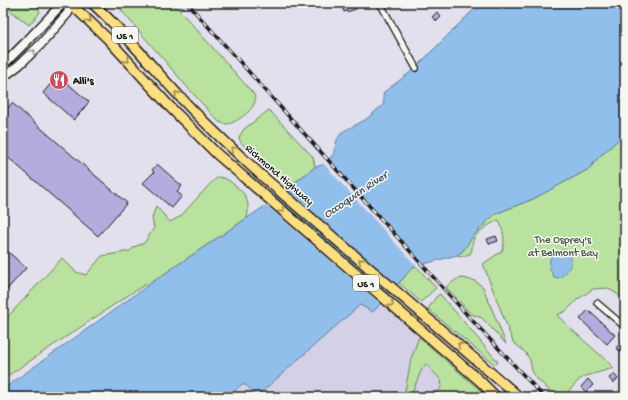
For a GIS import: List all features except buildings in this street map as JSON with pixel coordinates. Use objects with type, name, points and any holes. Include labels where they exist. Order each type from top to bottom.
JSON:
[{"type":"main road","points":[[3,65],[60,6],[69,3],[68,13],[40,45],[19,65],[3,77]]},
{"type":"main road","name":"US 1","points":[[69,3],[103,33],[203,141],[480,381],[496,397]]},
{"type":"main road","name":"Richmond Highway","points":[[92,3],[122,32],[184,102],[261,175],[520,397]]},
{"type":"street","points":[[380,3],[416,68]]},
{"type":"street","points":[[597,303],[625,327]]},
{"type":"shaded area","points":[[382,302],[487,397],[228,397],[242,384],[247,386],[257,396],[360,304]]},
{"type":"green space","points":[[3,3],[32,3],[38,7],[40,12],[29,25],[3,5]]},
{"type":"green space","points":[[115,3],[173,3],[252,92],[255,96],[254,105],[244,116],[234,122],[226,124],[219,122]]},
{"type":"green space","points":[[269,110],[313,157],[315,167],[290,186],[243,145],[239,139],[244,129]]},
{"type":"green space","name":"The Osprey's at Belmont Bay","points":[[625,131],[625,298],[608,288],[593,289],[578,299],[566,311],[557,315],[614,368],[580,379],[563,397],[557,397],[537,379],[532,371],[530,360],[525,352],[513,342],[483,264],[502,251],[504,236],[499,220],[478,233],[473,241],[470,254],[460,257],[457,255],[495,214],[533,199],[589,169]]},
{"type":"green space","points":[[218,177],[230,181],[243,193],[248,204],[247,218],[3,379],[3,322],[62,258],[76,272],[86,275],[102,256],[130,251],[134,247],[144,243],[154,228],[152,218],[156,206],[170,222],[181,216]]},
{"type":"green space","points":[[416,266],[436,288],[421,302],[399,283],[413,267]]},
{"type":"green space","points":[[463,278],[475,281],[483,287],[506,344],[482,318],[471,314],[446,287],[457,279]]},
{"type":"green space","points":[[440,294],[498,362],[495,365],[428,309],[436,297]]},
{"type":"green space","points":[[419,337],[487,397],[429,397],[439,391],[442,383],[426,364],[422,369],[410,397],[404,397],[411,359]]},
{"type":"water","name":"Occoquan River","points":[[480,3],[625,3],[625,131],[589,169],[533,199],[495,214],[473,236],[463,251],[457,255],[413,267],[373,312],[360,305],[257,396],[247,386],[242,384],[228,397],[3,397],[3,389],[164,274],[265,206],[315,167],[322,165],[333,155],[337,140],[342,132],[365,120],[383,105],[384,92],[412,71]]},
{"type":"water","points":[[566,250],[570,253],[571,261],[567,272],[561,277],[557,278],[554,277],[550,269],[550,260],[553,254]]},
{"type":"pier","points":[[327,157],[425,266],[418,268],[322,162]]},
{"type":"pier","points":[[273,197],[389,297],[382,305],[265,204]]},
{"type":"railway","points":[[187,3],[470,318],[544,397]]},
{"type":"place","name":"Alli's","points":[[59,80]]}]
